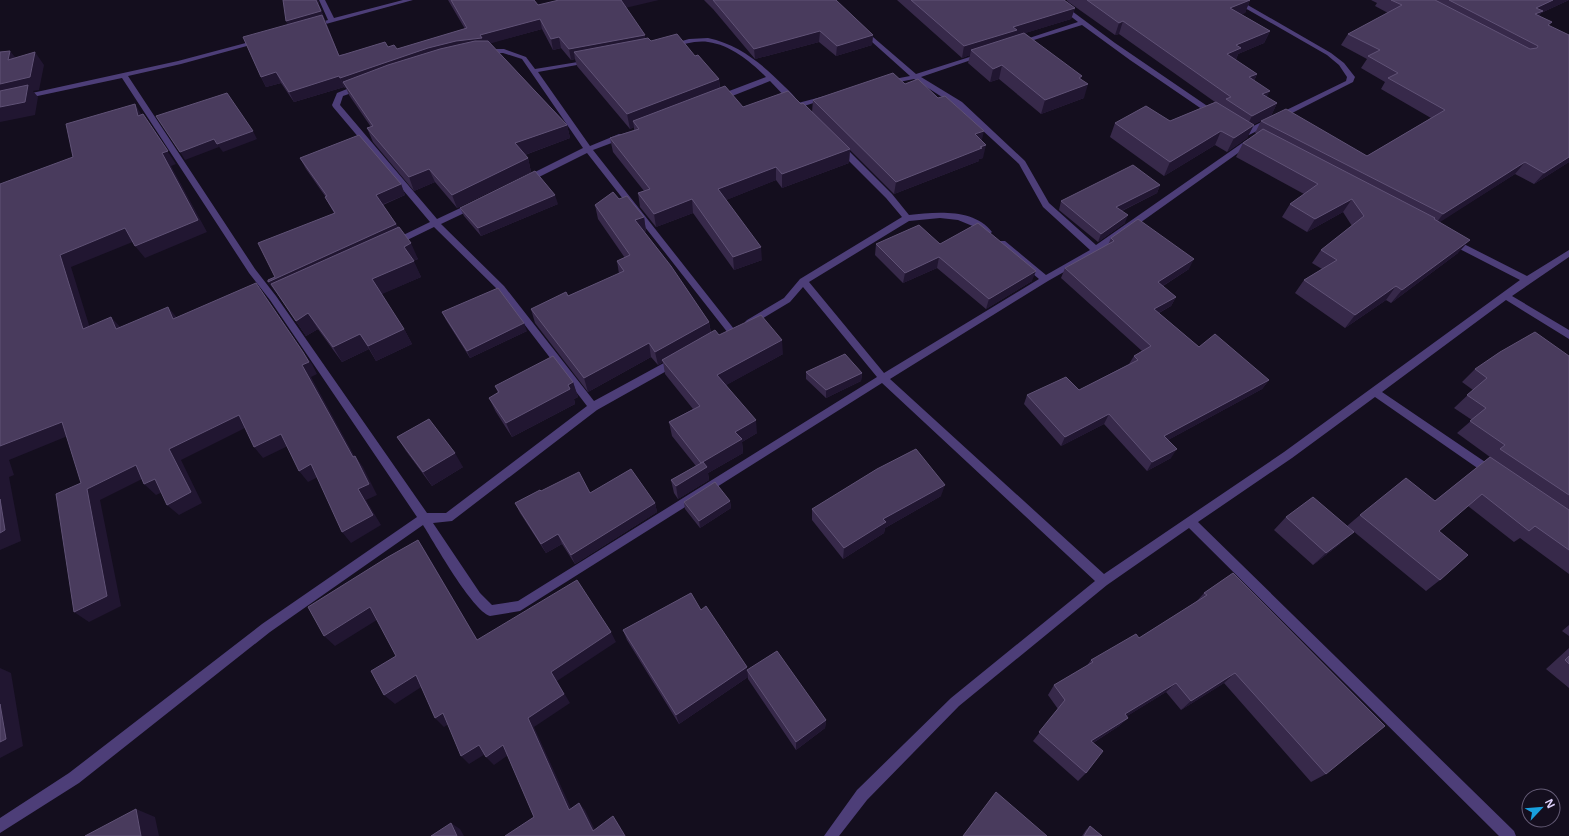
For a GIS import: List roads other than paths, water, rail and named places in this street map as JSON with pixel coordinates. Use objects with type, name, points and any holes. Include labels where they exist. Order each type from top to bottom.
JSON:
[{"type":"street","points":[[322,0],[331,20]]},
{"type":"street","points":[[308,27],[410,0]]},
{"type":"street","points":[[1053,0],[1082,23],[1181,92],[1220,117]]},
{"type":"street","points":[[124,75],[252,271],[277,296],[476,597],[490,611],[520,606],[883,378],[1045,279],[1096,250],[1259,140],[1243,131],[1349,82],[1350,77],[1342,64],[1329,54],[1234,0]]},
{"type":"street","points":[[1014,45],[1082,23]]},
{"type":"street","points":[[860,29],[915,77],[959,104],[1022,163],[1046,205],[1096,250]]},
{"type":"street","points":[[0,102],[178,63],[263,40]]},
{"type":"street","points":[[666,46],[690,41],[707,40],[733,47],[771,78],[800,108],[834,96]]},
{"type":"street","points":[[479,51],[504,51],[524,58],[588,149],[728,333],[787,300],[803,281],[907,218],[939,215],[963,217],[974,221],[1045,279]]},
{"type":"street","points":[[879,86],[915,77],[991,52]]},
{"type":"street","points":[[533,71],[596,59]]},
{"type":"street","points":[[712,101],[771,78]]},
{"type":"street","points":[[371,83],[340,95],[336,106],[436,224],[501,288],[593,408]]},
{"type":"street","points":[[519,183],[588,149],[632,132]]},
{"type":"street","points":[[835,142],[889,196],[907,218]]},
{"type":"street","points":[[386,246],[436,224],[484,200]]},
{"type":"street","points":[[1443,237],[1527,280]]},
{"type":"street","points":[[831,836],[862,795],[955,702],[1103,581],[1288,455],[1527,280],[1569,253]]},
{"type":"street","points":[[803,281],[883,378],[1103,581]]},
{"type":"street","points":[[1506,296],[1569,335]]},
{"type":"street","points":[[0,826],[74,778],[266,628],[424,518],[448,518],[593,408],[683,358]]},
{"type":"street","points":[[1375,392],[1498,477]]},
{"type":"street","points":[[1190,522],[1509,836]]}]
